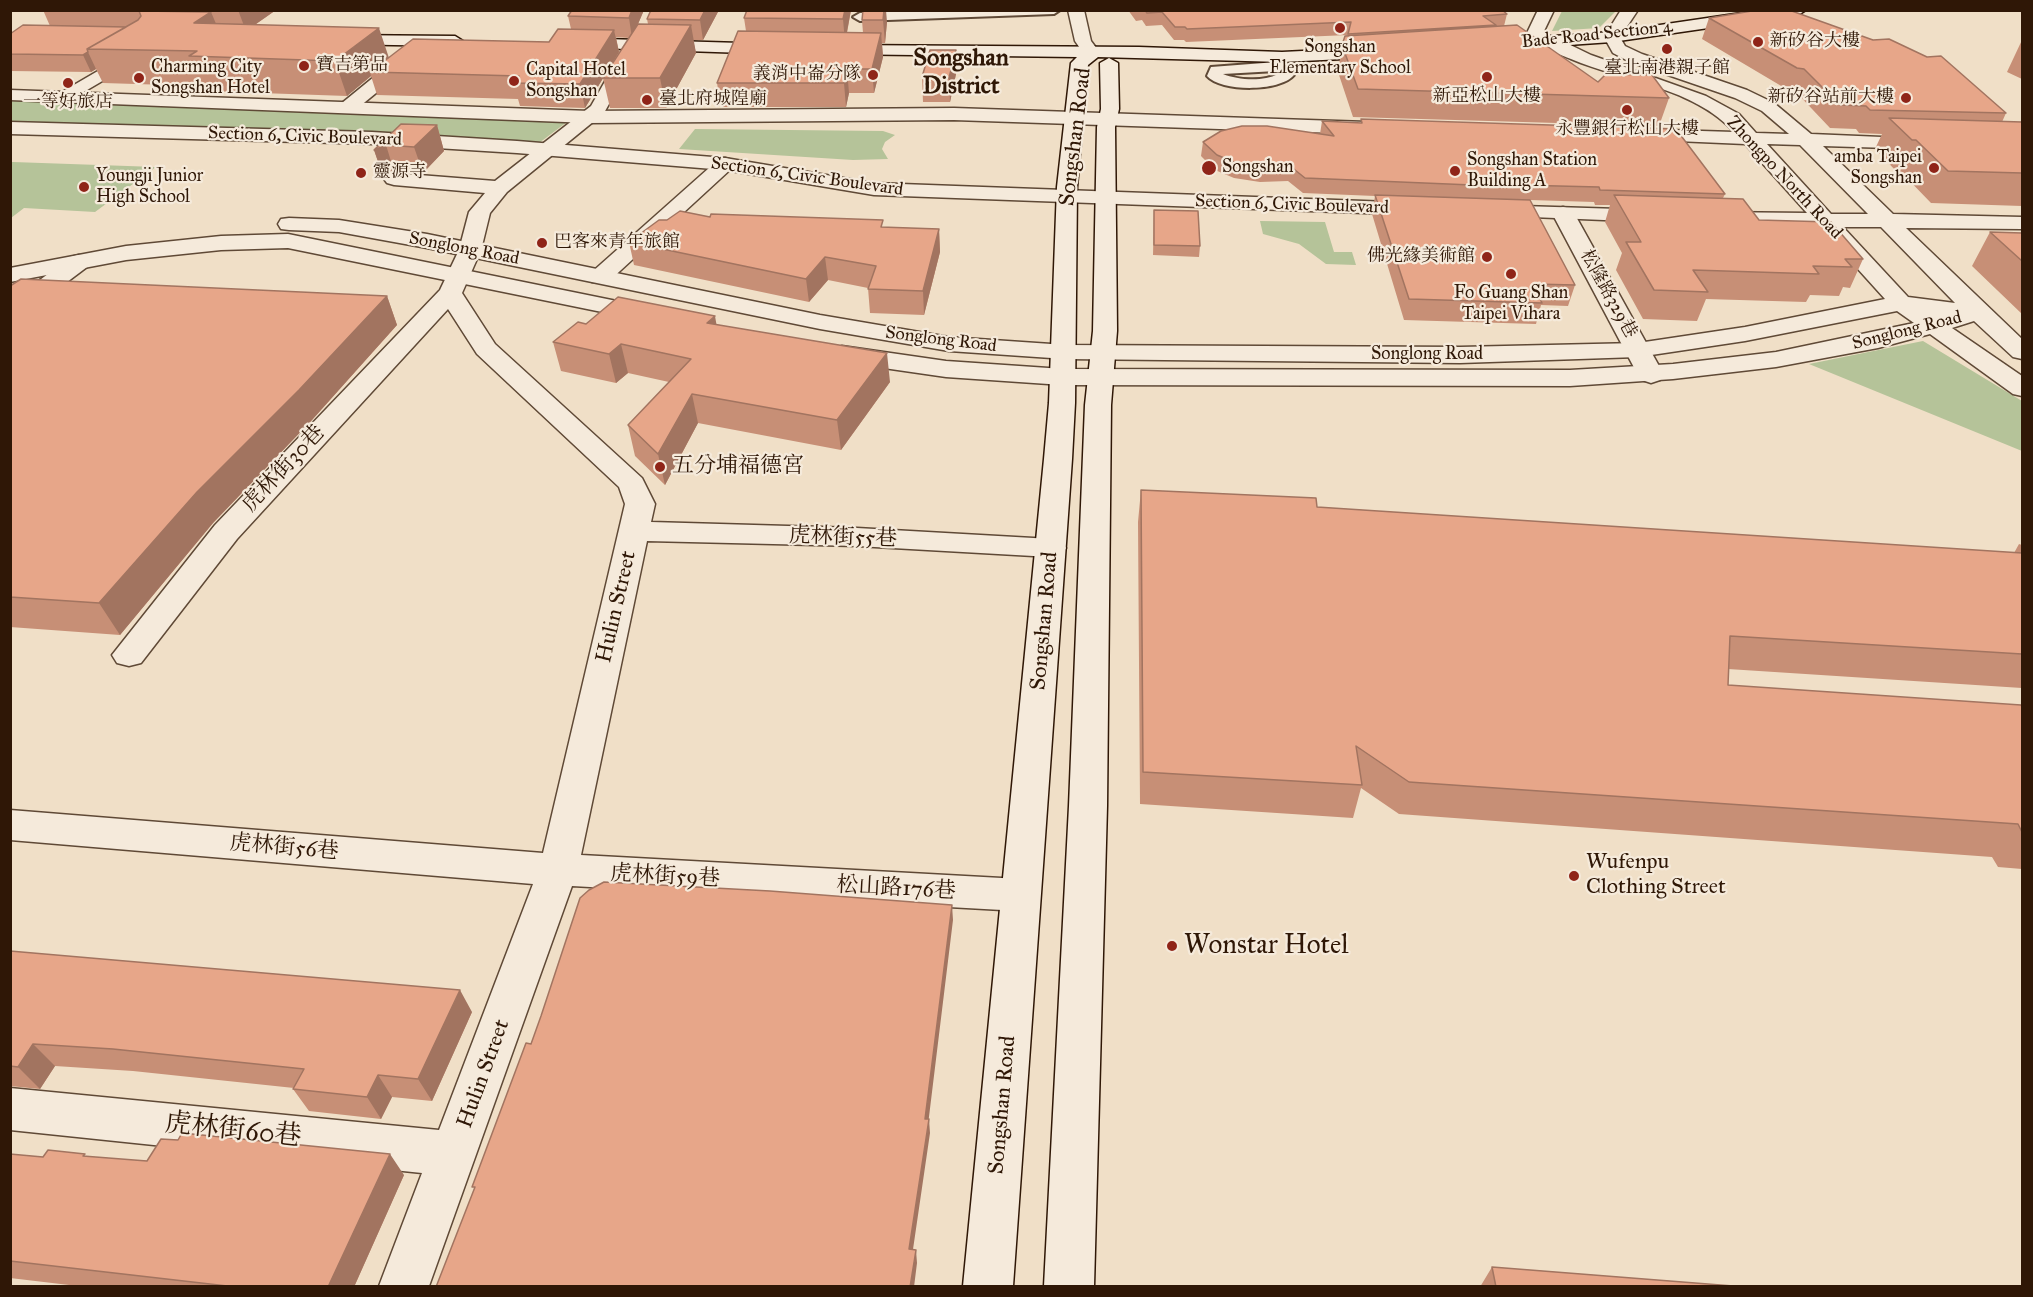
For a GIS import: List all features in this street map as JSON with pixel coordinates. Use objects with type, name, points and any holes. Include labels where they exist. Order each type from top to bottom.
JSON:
[{"type":"street","points":[[853,50],[860,14],[1054,10]]},
{"type":"street","points":[[1076,10],[1086,58]]},
{"type":"street","points":[[1546,10],[1535,33],[1548,41]]},
{"type":"street","points":[[1612,37],[1622,18],[1630,10]]},
{"type":"street","name":"Bade Road Section 4","points":[[1474,46],[1612,37],[1798,10]]},
{"type":"street","points":[[454,283],[470,250],[480,212],[500,188],[598,109],[645,29]]},
{"type":"street","name":"Zhongpo North Road","points":[[1612,37],[1619,49],[1636,58],[1714,84],[1768,107],[1788,122],[1803,140],[1892,223],[1978,312],[2022,352]]},
{"type":"street","name":"Zhongpo North Road","points":[[1548,41],[1596,64],[1699,99],[1732,118],[1900,303],[2022,388]]},
{"type":"street","points":[[64,96],[147,42],[114,48]]},
{"type":"street","points":[[348,108],[416,52],[466,47],[319,45],[416,52]]},
{"type":"street","points":[[554,48],[793,53]]},
{"type":"street","points":[[1324,56],[1086,58],[822,54],[853,50],[1086,58],[1109,63],[1220,65],[1405,50]]},
{"type":"street","name":"Songshan Road","points":[[988,1287],[1051,548],[1063,365],[1066,197],[1086,58]]},
{"type":"street","name":"Songshan Road","points":[[1069,1287],[1088,806],[1105,199],[1110,109],[1109,63]]},
{"type":"street","name":"Section 6, Civic Boulevard","points":[[10,95],[590,117],[954,114],[1388,128]]},
{"type":"street","name":"Section 6, Civic Boulevard","points":[[10,128],[372,138],[548,150],[725,165],[874,189],[1105,199],[1440,209]]},
{"type":"street","points":[[1621,135],[1943,144]]},
{"type":"street","points":[[600,277],[725,165]]},
{"type":"street","points":[[394,179],[500,188]]},
{"type":"street","points":[[1474,211],[1670,217]]},
{"type":"street","name":"松隆路329巷","points":[[1563,213],[1651,375]]},
{"type":"street","points":[[1693,217],[1892,223],[2022,223]]},
{"type":"street","name":"Songlong Road","points":[[10,258],[97,242],[203,227],[279,223],[339,226],[470,250],[820,322],[1063,365]]},
{"type":"street","name":"Songlong Road","points":[[10,275],[126,253],[221,243],[288,242],[454,283],[674,320]]},
{"type":"street","points":[[10,314],[79,262]]},
{"type":"street","name":"Hulin Street","points":[[404,1287],[558,870],[640,504],[632,484],[486,349],[454,283]]},
{"type":"street","name":"虎林街30巷","points":[[129,655],[226,531],[454,283]]},
{"type":"street","name":"Songlong Road","points":[[1101,366],[1638,350],[1756,332],[1900,303],[1978,312]]},
{"type":"street","name":"Songlong Road","points":[[814,349],[946,369],[1063,365],[1570,378],[1651,375],[1749,365],[1934,327],[1978,312]]},
{"type":"street","name":"虎林街55巷","points":[[635,531],[857,537],[1051,548]]},
{"type":"street","name":"虎林街56巷","points":[[10,825],[558,870]]},
{"type":"street","name":"虎林街59巷","points":[[558,870],[773,883]]},
{"type":"street","name":"松山路176巷","points":[[773,883],[1020,895]]},
{"type":"street","name":"虎林街60巷","points":[[10,1109],[454,1154]]},
{"type":"green space","points":[[1562,10],[1616,11],[1599,28],[1552,31]]},
{"type":"green space","points":[[11,98],[563,120],[567,122],[539,143],[11,125]]},
{"type":"green space","points":[[695,129],[883,131],[895,135],[885,142],[882,149],[888,159],[853,160],[679,149]]},
{"type":"green space","points":[[10,162],[156,167],[95,212],[24,208],[11,218]]},
{"type":"green space","points":[[1260,221],[1325,222],[1334,252],[1352,252],[1356,265],[1326,264],[1299,244],[1263,234]]},
{"type":"green space","points":[[1923,341],[2022,401],[2022,451],[1809,364]]},
{"type":"building","points":[[572,10],[632,10],[629,18],[568,16]]},
{"type":"building","points":[[651,10],[705,10],[700,20],[647,19]]},
{"type":"building","points":[[747,10],[845,10],[843,19],[744,18]]},
{"type":"building","points":[[863,10],[884,10],[883,20],[862,20]]},
{"type":"building","points":[[1145,10],[1502,10],[1507,14],[1483,16],[1496,25],[1348,34],[1351,22],[1187,29],[1175,27],[1162,12],[1147,13]]},
{"type":"building","points":[[1758,10],[1789,10],[1873,40],[1889,39],[1927,57],[1941,56],[2006,113],[1870,110],[1866,106],[1840,105],[1804,69],[1797,68],[1709,18]]},
{"type":"building","points":[[139,11],[211,12],[194,23],[379,28],[335,61],[189,56],[197,51],[87,49],[138,20],[141,16]]},
{"type":"building","points":[[638,24],[691,25],[660,78],[603,78]]},
{"type":"building","points":[[23,25],[126,27],[87,49],[88,52],[83,55],[10,54],[10,34]]},
{"type":"building","points":[[1517,25],[1598,82],[1606,74],[1652,75],[1669,98],[1358,89],[1342,45],[1345,36]]},
{"type":"building","points":[[558,29],[614,30],[580,84],[514,83],[519,76],[370,72],[413,39],[549,42]]},
{"type":"building","points":[[738,31],[881,33],[872,69],[847,69],[844,83],[717,83]]},
{"type":"building","points":[[930,50],[956,50],[949,78],[922,77]]},
{"type":"building","points":[[1889,118],[2022,122],[2022,173],[1948,171]]},
{"type":"building","name":"Songshan Station Building A","points":[[1361,119],[1676,129],[1725,194],[1600,190],[1599,187],[1518,185],[1520,187],[1305,178],[1290,166],[1262,167],[1236,163],[1217,155],[1203,142],[1221,131],[1242,126],[1267,126],[1334,136],[1322,121],[1362,123]]},
{"type":"building","points":[[401,124],[437,125],[414,147],[386,145],[374,150]]},
{"type":"building","points":[[1375,195],[1530,200],[1575,285],[1533,284],[1542,303],[1409,299]]},
{"type":"building","points":[[1614,195],[1743,199],[1759,220],[1831,222],[1863,259],[1845,259],[1852,267],[1813,266],[1819,274],[1693,270],[1708,292],[1654,290],[1626,242],[1641,242]]},
{"type":"building","points":[[1154,210],[1198,211],[1200,246],[1154,245]]},
{"type":"building","points":[[680,211],[710,217],[711,214],[883,220],[881,227],[939,229],[923,291],[868,289],[876,266],[825,257],[806,279],[629,242],[659,220],[667,220]]},
{"type":"building","points":[[1990,232],[2022,233],[2022,261]]},
{"type":"building","points":[[21,279],[387,296],[299,390],[197,492],[99,603],[10,597],[10,286]]},
{"type":"building","points":[[618,297],[715,316],[707,323],[887,353],[837,420],[692,394],[658,454],[628,425],[691,359],[621,344],[609,354],[553,342],[578,322],[586,324]]},
{"type":"building","points":[[1141,490],[1316,498],[1317,507],[2022,553],[2022,654],[1730,636],[1728,685],[2021,705],[2022,832],[2018,824],[1409,782],[1356,746],[1362,785],[1143,772]]},
{"type":"building","points":[[604,882],[770,891],[952,905],[925,1119],[929,1119],[909,1249],[916,1250],[910,1287],[436,1287],[475,1187],[472,1187],[526,1043],[531,1044],[580,898]]},
{"type":"building","points":[[10,951],[460,990],[418,1079],[378,1075],[367,1097],[293,1089],[304,1069],[113,1049],[33,1044],[18,1067],[10,1066]]},
{"type":"building","points":[[182,1133],[390,1154],[328,1287],[236,1287],[10,1261],[10,1154],[43,1157],[48,1150],[85,1154],[83,1156],[147,1161],[161,1139],[178,1140]]},
{"type":"building","points":[[1492,1267],[1746,1287],[1496,1287]]},
{"type":"place","name":"Songshan Elementary School","points":[[1340,28]]},
{"type":"place","name":"新矽谷大樓","points":[[1758,42]]},
{"type":"place","name":"臺北南港親子館","points":[[1667,49]]},
{"type":"place","name":"寶吉第品","points":[[304,66]]},
{"type":"place","name":"義消中崙分隊","points":[[873,75]]},
{"type":"place","name":"新亞松山大樓","points":[[1487,77]]},
{"type":"place","name":"Charming City Songshan Hotel","points":[[139,78]]},
{"type":"place","name":"Capital Hotel Songshan","points":[[514,81]]},
{"type":"place","name":"一等好旅店","points":[[68,83]]},
{"type":"place","name":"新矽谷站前大樓","points":[[1906,98]]},
{"type":"place","name":"臺北府城隍廟","points":[[647,100]]},
{"type":"place","name":"永豐銀行松山大樓","points":[[1627,110]]},
{"type":"place","name":"Songshan","points":[[1209,168]]},
{"type":"place","name":"amba Taipei Songshan","points":[[1934,168]]},
{"type":"place","name":"Songshan Station Building A","points":[[1455,171]]},
{"type":"place","name":"靈源寺","points":[[361,173]]},
{"type":"place","name":"Youngji Junior High School","points":[[84,187]]},
{"type":"place","name":"巴客來青年旅館","points":[[542,243]]},
{"type":"place","name":"佛光緣美術館","points":[[1487,257]]},
{"type":"place","name":"Fo Guang Shan Taipei Vihara","points":[[1511,274]]},
{"type":"place","name":"五分埔福德宮","points":[[660,467]]},
{"type":"place","name":"Wufenpu Clothing Street","points":[[1574,876]]},
{"type":"place","name":"Wonstar Hotel","points":[[1172,946]]},
{"type":"district","name":"Songshan District","points":[[961,73]]}]
